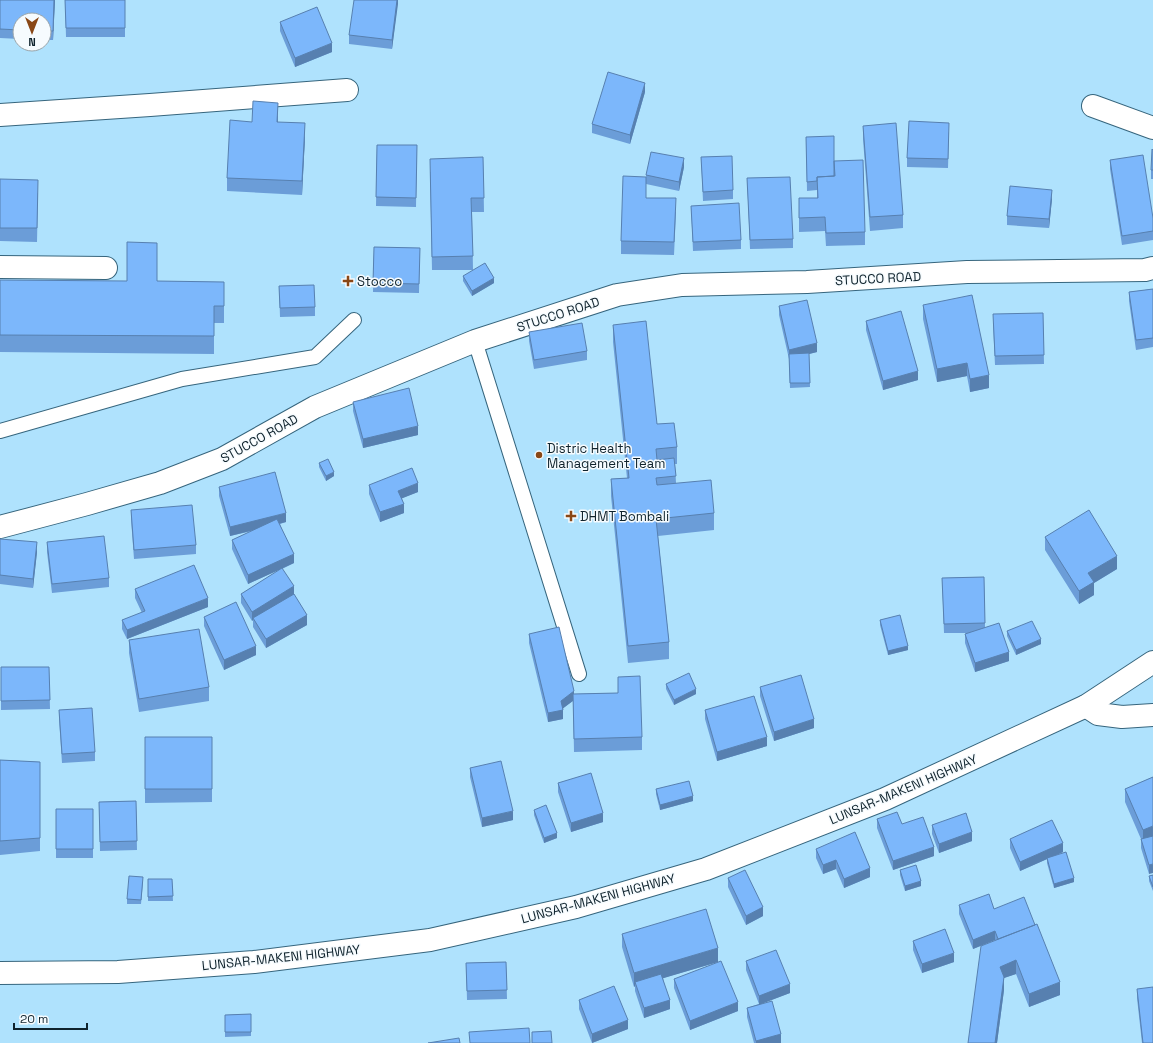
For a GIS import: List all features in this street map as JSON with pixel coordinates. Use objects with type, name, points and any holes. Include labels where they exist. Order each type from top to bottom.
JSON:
[{"type":"street","points":[[0,115],[347,90]]},
{"type":"street","points":[[1093,106],[1153,128]]},
{"type":"street","points":[[0,267],[106,268]]},
{"type":"street","name":"STUCCO ROAD","points":[[0,526],[87,504],[160,483],[222,459],[315,407],[475,341],[617,295],[682,285],[807,282],[967,272],[1145,270],[1153,268]]},
{"type":"street","name":"LUNSAR-MAKENI HIGHWAY","points":[[0,973],[118,972],[254,962],[430,940],[576,907],[706,869],[885,799],[1086,706],[1153,662]]},
{"type":"street","points":[[1086,706],[1098,714],[1122,717],[1153,715]]},
{"type":"lane","points":[[0,431],[182,379],[315,357],[354,320]]},
{"type":"lane","points":[[475,341],[579,674]]},
{"type":"building","points":[[0,0],[54,0],[53,31],[52,12],[12,12],[12,30],[0,29]]},
{"type":"building","points":[[65,0],[125,0],[125,28],[66,28]]},
{"type":"building","points":[[354,0],[397,0],[392,40],[349,35]]},
{"type":"building","points":[[317,7],[332,43],[295,58],[280,22]]},
{"type":"building","points":[[608,72],[645,83],[630,135],[592,124]]},
{"type":"building","points":[[253,101],[278,103],[277,122],[305,123],[302,181],[227,178],[230,120],[252,122]]},
{"type":"building","points":[[909,121],[949,123],[948,159],[907,158]]},
{"type":"building","points":[[896,123],[903,215],[870,217],[863,126]]},
{"type":"building","points":[[834,136],[834,176],[817,177],[817,181],[807,182],[806,137]]},
{"type":"building","points":[[377,145],[417,145],[416,198],[376,197]]},
{"type":"building","points":[[1152,149],[1153,170],[1151,170]]},
{"type":"building","points":[[651,152],[684,158],[679,182],[646,175]]},
{"type":"building","points":[[1143,155],[1153,218],[1153,231],[1122,236],[1110,160]]},
{"type":"building","points":[[732,156],[733,190],[703,192],[701,157]]},
{"type":"building","points":[[483,157],[484,198],[471,198],[473,256],[432,257],[430,159]]},
{"type":"building","points":[[863,160],[865,232],[826,233],[825,217],[799,218],[799,198],[818,198],[817,177],[835,176],[834,161]]},
{"type":"building","points":[[623,176],[646,177],[646,198],[676,198],[674,242],[621,241]]},
{"type":"building","points":[[790,177],[793,239],[750,240],[747,178]]},
{"type":"building","points":[[0,179],[38,180],[37,228],[0,228]]},
{"type":"building","points":[[1010,186],[1052,190],[1049,219],[1007,216]]},
{"type":"building","points":[[739,203],[741,240],[693,242],[691,206]]},
{"type":"building","points":[[127,242],[157,243],[157,281],[224,282],[224,306],[214,306],[214,336],[0,335],[0,280],[127,281]]},
{"type":"building","points":[[374,247],[420,248],[419,284],[373,283]]},
{"type":"building","points":[[485,263],[494,278],[472,291],[463,276]]},
{"type":"building","points":[[314,285],[315,307],[280,308],[279,286]]},
{"type":"building","points":[[1153,289],[1153,338],[1136,340],[1129,292]]},
{"type":"building","points":[[972,295],[989,375],[970,379],[967,363],[937,369],[923,305]]},
{"type":"building","points":[[807,300],[817,343],[789,350],[779,306]]},
{"type":"building","points":[[901,311],[918,371],[883,381],[866,321]]},
{"type":"building","points":[[1043,313],[1044,355],[995,356],[993,314]]},
{"type":"building","points":[[646,321],[657,424],[674,423],[677,447],[656,449],[657,460],[674,458],[676,476],[656,478],[657,485],[711,480],[714,513],[656,519],[669,642],[628,646],[611,479],[629,478],[613,325]]},
{"type":"building","points":[[582,323],[587,351],[534,360],[529,332]]},
{"type":"building","points":[[809,353],[810,383],[790,383],[789,354]]},
{"type":"building","points":[[409,388],[418,426],[363,439],[353,402]]},
{"type":"building","points":[[328,459],[334,472],[326,476],[319,463]]},
{"type":"building","points":[[412,468],[418,483],[398,491],[404,504],[380,512],[369,485]]},
{"type":"building","points":[[275,472],[286,513],[230,527],[219,487]]},
{"type":"building","points":[[192,505],[196,545],[134,550],[131,510]]},
{"type":"building","points":[[1089,510],[1117,556],[1088,573],[1094,582],[1079,591],[1045,537]]},
{"type":"building","points":[[277,519],[294,554],[248,575],[232,540]]},
{"type":"building","points":[[104,536],[109,578],[52,584],[47,542]]},
{"type":"building","points":[[0,539],[37,542],[33,579],[0,575]]},
{"type":"building","points":[[194,565],[208,598],[127,630],[122,620],[145,611],[135,589]]},
{"type":"building","points":[[282,568],[294,586],[252,612],[241,594]]},
{"type":"building","points":[[984,577],[985,623],[944,624],[942,578]]},
{"type":"building","points":[[294,594],[307,615],[266,639],[253,618]]},
{"type":"building","points":[[236,602],[256,646],[224,660],[204,617]]},
{"type":"building","points":[[900,615],[908,646],[888,651],[880,620]]},
{"type":"building","points":[[1032,621],[1041,639],[1016,650],[1007,631]]},
{"type":"building","points":[[999,623],[1009,652],[975,663],[965,634]]},
{"type":"building","points":[[559,627],[574,691],[561,701],[563,710],[548,713],[529,634]]},
{"type":"building","points":[[199,629],[209,687],[139,699],[129,640]]},
{"type":"building","points":[[1,667],[49,667],[50,700],[1,701]]},
{"type":"building","points":[[689,673],[696,689],[674,700],[666,684]]},
{"type":"building","points":[[801,675],[814,719],[774,732],[760,687]]},
{"type":"building","points":[[640,676],[642,737],[574,739],[573,694],[618,693],[618,677]]},
{"type":"building","points":[[754,696],[767,737],[717,752],[705,710]]},
{"type":"building","points":[[92,708],[95,752],[62,754],[59,710]]},
{"type":"building","points":[[145,737],[212,737],[212,789],[145,789]]},
{"type":"building","points":[[0,760],[40,762],[40,838],[0,841]]},
{"type":"building","points":[[501,761],[513,811],[482,818],[470,768]]},
{"type":"building","points":[[591,773],[603,813],[571,823],[558,783]]},
{"type":"building","points":[[1153,777],[1153,826],[1143,830],[1125,789]]},
{"type":"building","points":[[689,781],[693,796],[660,805],[656,789]]},
{"type":"building","points":[[136,801],[137,841],[100,842],[99,802]]},
{"type":"building","points":[[546,805],[557,833],[544,838],[534,810]]},
{"type":"building","points":[[56,809],[93,809],[93,849],[56,849]]},
{"type":"building","points":[[897,812],[902,824],[923,817],[934,847],[893,861],[877,819]]},
{"type":"building","points":[[966,813],[972,832],[939,844],[932,825]]},
{"type":"building","points":[[1052,820],[1063,843],[1020,862],[1010,839]]},
{"type":"building","points":[[855,832],[870,868],[844,879],[836,860],[823,865],[816,849]]},
{"type":"building","points":[[1153,836],[1153,864],[1149,865],[1141,839]]},
{"type":"building","points":[[1066,852],[1074,878],[1054,884],[1047,858]]},
{"type":"building","points":[[916,865],[921,881],[905,886],[900,870]]},
{"type":"building","points":[[745,870],[763,907],[746,916],[728,878]]},
{"type":"building","points":[[1153,875],[1153,887],[1149,876]]},
{"type":"building","points":[[129,876],[143,877],[141,900],[127,899]]},
{"type":"building","points":[[148,879],[172,879],[173,896],[148,897]]},
{"type":"building","points":[[989,894],[994,909],[1024,897],[1035,925],[998,939],[995,931],[973,940],[959,905]]},
{"type":"building","points":[[706,909],[718,948],[634,973],[622,934]]},
{"type":"building","points":[[1037,924],[1060,982],[1029,994],[1016,960],[1000,967],[1004,977],[995,1043],[968,1043],[981,946]]},
{"type":"building","points":[[945,929],[954,953],[922,964],[913,941]]},
{"type":"building","points":[[776,950],[790,984],[759,996],[746,961]]},
{"type":"building","points":[[721,961],[738,1002],[690,1021],[674,979]]},
{"type":"building","points":[[506,962],[507,990],[467,991],[466,963]]},
{"type":"building","points":[[661,974],[670,1000],[644,1008],[635,982]]},
{"type":"building","points":[[614,986],[628,1020],[592,1034],[579,1000]]},
{"type":"building","points":[[1153,987],[1153,1043],[1143,1043],[1137,989]]},
{"type":"building","points":[[772,1001],[781,1034],[756,1041],[747,1008]]},
{"type":"building","points":[[251,1014],[251,1032],[225,1032],[225,1015]]},
{"type":"building","points":[[529,1028],[530,1043],[470,1043],[469,1032]]},
{"type":"building","points":[[551,1031],[552,1043],[532,1043],[532,1032]]},
{"type":"building","points":[[459,1038],[460,1043],[428,1043]]},
{"type":"place","name":"Stocco","points":[[348,281]]},
{"type":"place","name":"Distric Health Management Team","points":[[539,455]]},
{"type":"place","name":"DHMT Bombali","points":[[571,516]]}]
